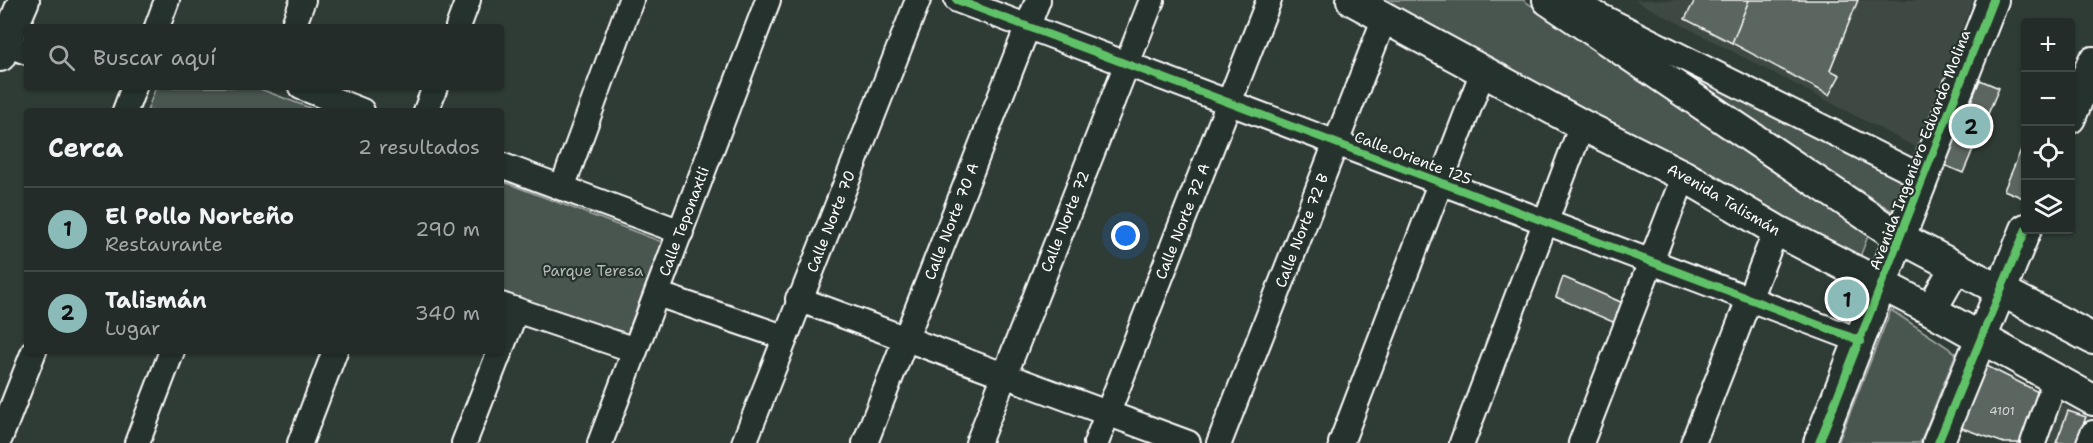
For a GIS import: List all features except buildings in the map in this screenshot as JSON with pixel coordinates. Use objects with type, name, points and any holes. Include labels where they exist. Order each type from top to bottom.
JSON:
[{"type":"main road","points":[[11,51],[24,0]]},
{"type":"main road","name":"Avenida Talismán","points":[[1352,0],[1582,125],[1684,176],[1776,230],[1932,310],[1979,339],[2093,400]]},
{"type":"main road","points":[[1548,0],[1899,237],[2093,339]]},
{"type":"main road","name":"Avenida Ingeniero Eduardo Molina","points":[[1819,443],[1861,341],[1922,177],[1993,0]]},
{"type":"main road","points":[[2075,106],[2093,62]]},
{"type":"main road","points":[[1938,443],[2023,234]]},
{"type":"main road","points":[[1932,310],[1955,268]]},
{"type":"street","points":[[158,24],[167,0]]},
{"type":"street","points":[[294,24],[303,0]]},
{"type":"street","points":[[459,24],[468,0]]},
{"type":"street","points":[[562,188],[631,0]]},
{"type":"street","name":"Calle Teponaxtli","points":[[600,443],[768,0]]},
{"type":"street","name":"Calle Norte 70","points":[[744,443],[798,299],[918,0]]},
{"type":"street","name":"Calle Oriente 125","points":[[957,0],[1861,341]]},
{"type":"street","name":"Calle Norte 70 A","points":[[865,443],[1038,0]]},
{"type":"street","name":"Calle Norte 72","points":[[978,443],[1152,0]]},
{"type":"street","name":"Calle Norte 72 A","points":[[1095,443],[1269,0]]},
{"type":"street","points":[[1568,0],[1922,177]]},
{"type":"street","name":"Calle Norte 72 B","points":[[1219,443],[1385,17]]},
{"type":"street","points":[[1341,443],[1483,71]]},
{"type":"street","points":[[309,90],[354,108]]},
{"type":"street","points":[[427,108],[434,90]]},
{"type":"street","points":[[1462,443],[1582,125]]},
{"type":"street","points":[[504,166],[681,232]]},
{"type":"street","points":[[1581,443],[1684,176]]},
{"type":"street","points":[[1693,443],[1776,230]]},
{"type":"street","points":[[657,294],[784,337]]},
{"type":"street","points":[[798,299],[1188,443]]},
{"type":"street","points":[[504,334],[509,308],[635,350]]},
{"type":"street","points":[[0,438],[33,354]]},
{"type":"street","points":[[137,443],[171,354]]},
{"type":"street","points":[[300,443],[334,354]]},
{"type":"street","points":[[464,443],[499,354]]},
{"type":"street","points":[[2033,443],[2055,381]]},
{"type":"street","points":[[2089,443],[2093,433]]},
{"type":"shaded area","points":[[1634,0],[1973,0],[1917,148]]},
{"type":"shaded area","points":[[2052,399],[2093,419],[2093,443],[2036,443]]},
{"type":"green space","points":[[1374,0],[1523,0],[1868,236],[1858,262]]},
{"type":"green space","points":[[1683,61],[1905,177],[1892,211],[1801,153],[1689,75]]},
{"type":"green space","points":[[155,90],[263,90],[310,108],[148,108]]},
{"type":"green space","name":"Parque Teresa","points":[[504,182],[662,242],[625,339],[504,293]]},
{"type":"green space","points":[[1891,310],[1956,353],[1920,443],[1838,443]]},
{"type":"cycle path","points":[[957,0],[1861,341]]},
{"type":"cycle path","points":[[1819,443],[1993,0]]},
{"type":"cycle path","points":[[1938,443],[2024,234]]},
{"type":"place","name":"Talismán","points":[[1971,126]]},
{"type":"place","name":"El Pollo Norteño","points":[[1847,299]]}]
